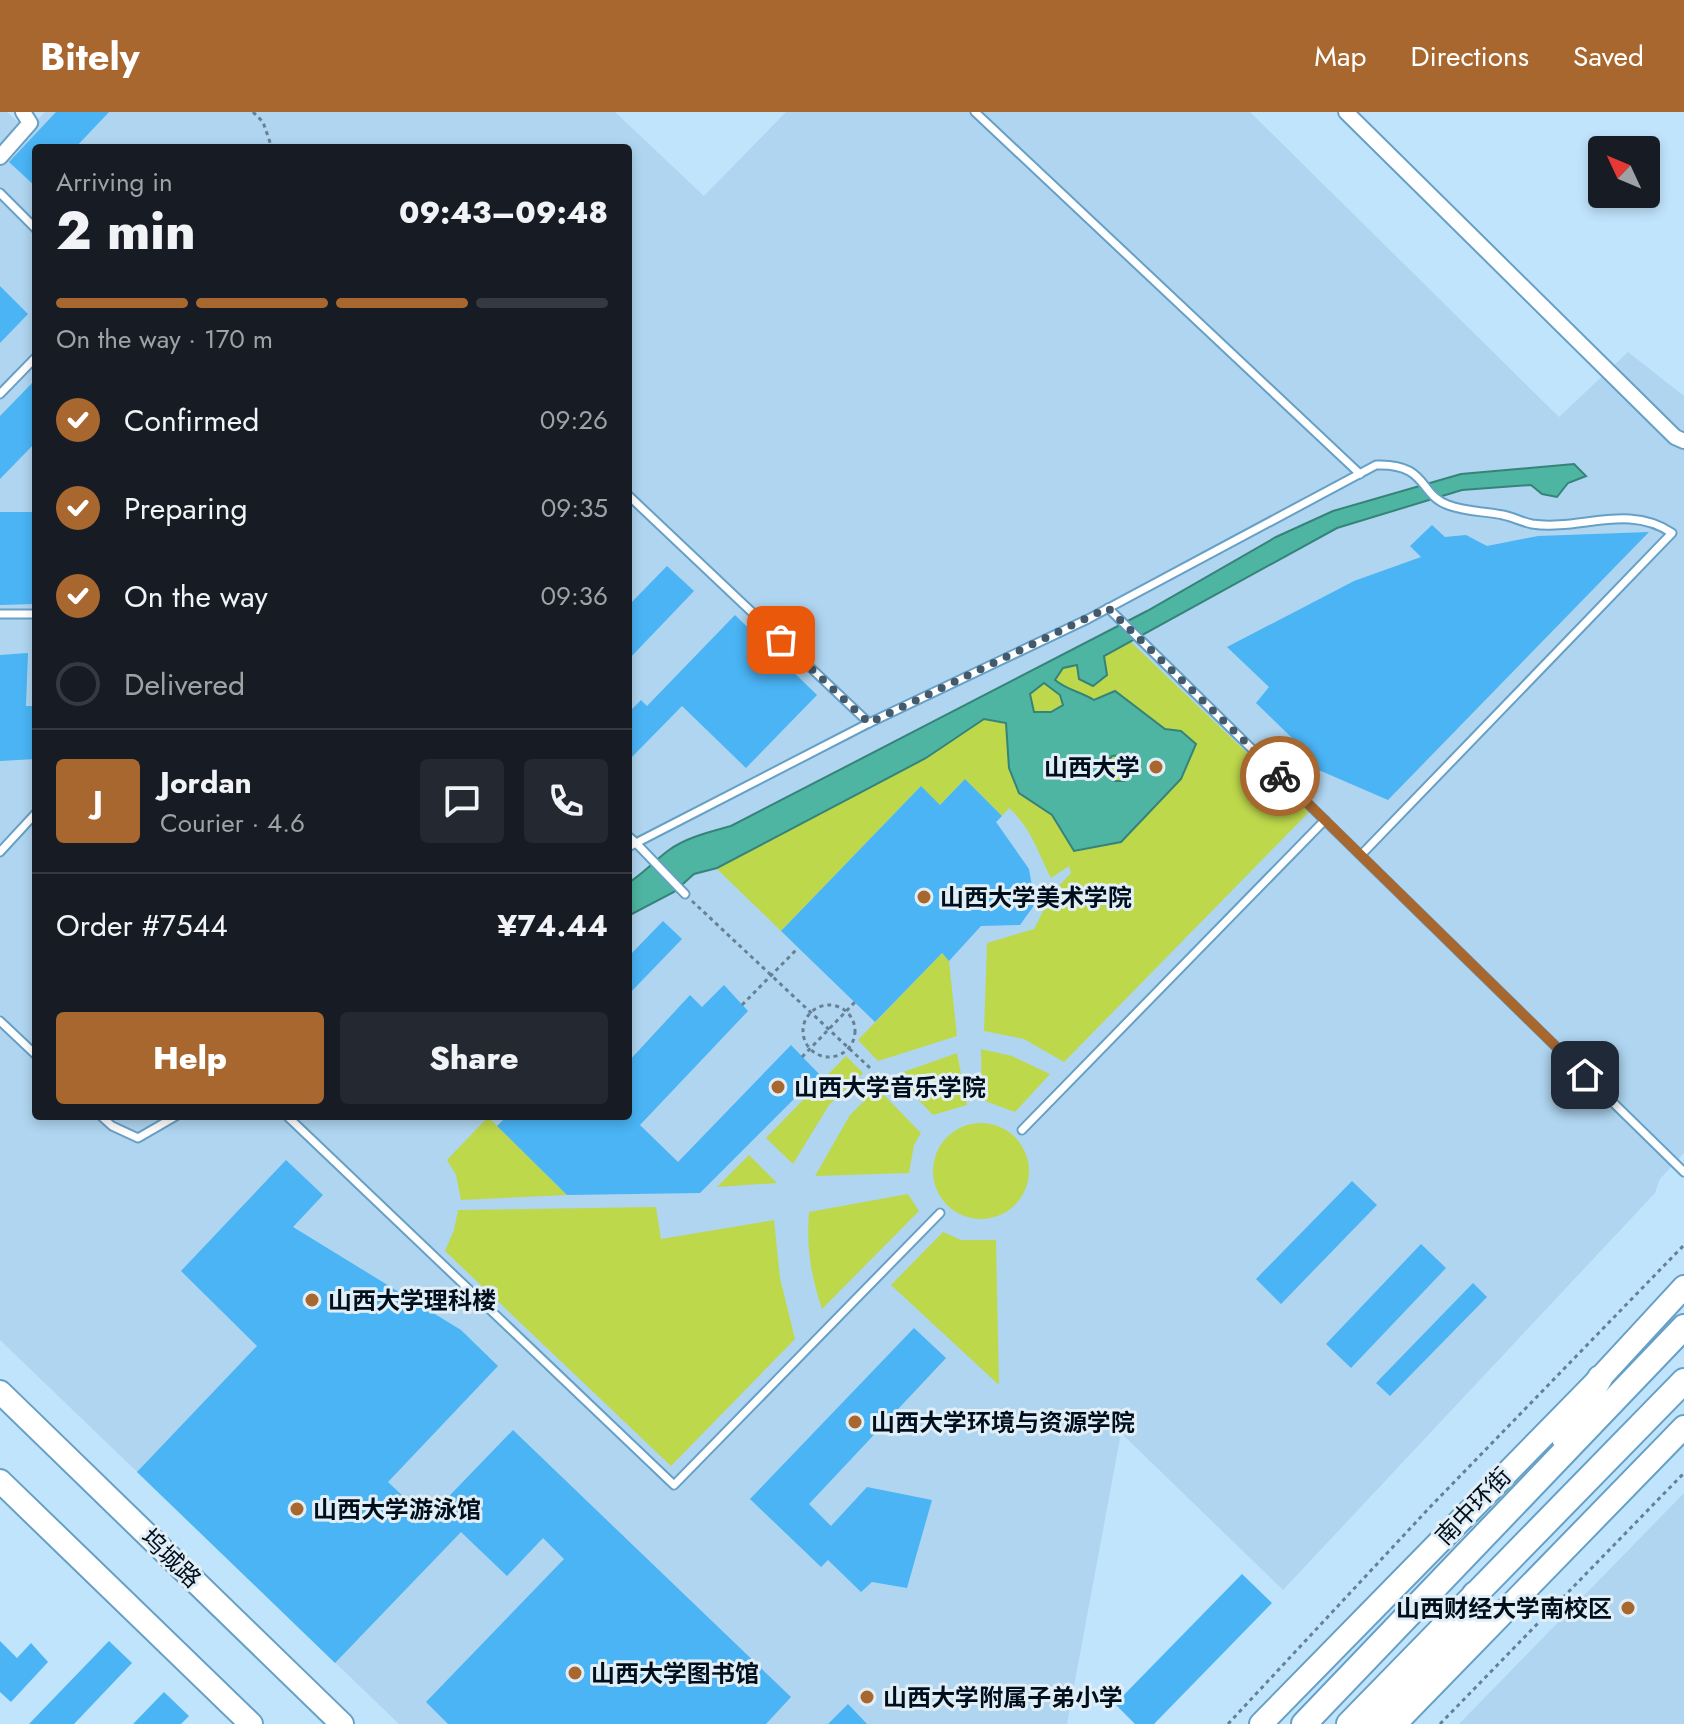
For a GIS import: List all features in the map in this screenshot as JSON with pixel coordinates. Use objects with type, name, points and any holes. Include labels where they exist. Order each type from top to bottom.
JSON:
[{"type":"highway","points":[[1304,1724],[1684,1327]]},
{"type":"highway","points":[[1539,1479],[1600,1378]]},
{"type":"highway","points":[[1349,1724],[1684,1381]]},
{"type":"highway","points":[[1286,1724],[1441,1561],[1470,1551]]},
{"type":"highway","points":[[1374,1724],[1467,1627],[1476,1592]]},
{"type":"main road","name":"南中环街","points":[[1261,1724],[1600,1378],[1684,1287]]},
{"type":"main road","name":"坞城路","points":[[0,1392],[342,1724]]},
{"type":"main road","points":[[1395,1724],[1684,1427]]},
{"type":"main road","points":[[0,1481],[251,1724]]},
{"type":"street","points":[[0,157],[30,123],[23,112]]},
{"type":"street","points":[[1346,112],[1675,437],[1684,441]]},
{"type":"lane","points":[[975,112],[1360,474]]},
{"type":"lane","points":[[0,193],[32,225]]},
{"type":"lane","points":[[0,394],[32,361]]},
{"type":"lane","points":[[632,845],[869,723],[1108,608],[1376,465],[1396,464],[1419,477],[1444,504],[1534,524],[1633,517],[1657,523],[1672,533],[1361,855]]},
{"type":"lane","points":[[632,499],[869,723]]},
{"type":"lane","points":[[1108,608],[1684,1172]]},
{"type":"lane","points":[[0,614],[32,614]]},
{"type":"lane","points":[[0,852],[32,817]]},
{"type":"lane","points":[[1022,1130],[1325,820]]},
{"type":"lane","points":[[632,840],[685,894]]},
{"type":"lane","points":[[0,1021],[32,1051]]},
{"type":"lane","points":[[105,1120],[138,1138],[169,1120]]},
{"type":"lane","points":[[291,1120],[674,1485],[940,1213]]},
{"type":"path","points":[[253,112],[263,122],[271,144]]},
{"type":"path","points":[[685,894],[870,1068]]},
{"type":"path","points":[[742,1005],[798,948]]},
{"type":"path","points":[[802,1057],[855,1002]]},
{"type":"path","points":[[833,1005],[846,1012],[855,1033],[845,1051],[829,1057],[810,1048],[803,1030],[810,1014],[833,1005]]},
{"type":"path","points":[[1228,1724],[1431,1506],[1684,1245]]},
{"type":"path","points":[[1440,1724],[1684,1473]]},
{"type":"shaded area","name":"山西大学","points":[[0,112],[7,112],[27,130],[45,112],[615,112],[704,196],[786,112],[1250,112],[1559,417],[1628,352],[1684,396],[1684,1153],[1660,1179],[1655,1193],[1283,1590],[1121,1433],[1067,1724],[399,1724],[0,1340]]},
{"type":"shaded area","points":[[1574,464],[1586,476],[1568,483],[1557,497],[1542,494],[1531,485],[1462,490],[1337,528],[1104,656],[1107,675],[1093,686],[1079,679],[1077,665],[1063,668],[1055,680],[1064,686],[1094,700],[1115,691],[1165,729],[1181,731],[1196,744],[1181,779],[1121,842],[1074,851],[1052,815],[1019,793],[1009,768],[1006,723],[984,719],[926,758],[717,868],[694,874],[674,892],[632,914],[632,880],[676,845],[731,826],[1147,611],[1276,537],[1333,511],[1461,474]],"holes":[[[1044,683],[1060,695],[1063,705],[1051,712],[1034,712],[1030,694]],[[1123,755],[1130,761],[1131,774],[1124,781],[1114,781],[1107,775],[1106,763],[1112,756]]]},
{"type":"shaded area","name":"山西财经大学南校区","points":[[1684,1493],[1684,1724],[1459,1724]]},
{"type":"green space","points":[[1131,642],[1309,812],[1064,1062],[1024,1039],[984,1031],[987,943],[1034,929],[1053,892],[1071,873],[1069,866],[1051,878],[1029,832],[1017,816],[1009,808],[1002,816],[965,779],[940,805],[920,787],[781,931],[716,868],[926,758],[984,719],[1006,723],[1009,768],[1019,793],[1052,815],[1074,851],[1121,842],[1181,779],[1181,731],[1165,729],[1115,691],[1094,700],[1054,680],[1063,668],[1104,656]]},
{"type":"green space","points":[[1044,683],[1060,695],[1063,706],[1051,712],[1033,712],[1030,694]]},
{"type":"green space","points":[[1118,754],[1128,758],[1132,768],[1128,778],[1118,782],[1108,778],[1104,768],[1108,758]]},
{"type":"green space","points":[[942,953],[949,961],[957,1036],[878,1061],[858,1040]]},
{"type":"green space","points":[[981,1049],[1012,1056],[1050,1074],[1015,1112],[982,1100]]},
{"type":"green space","points":[[957,1053],[967,1105],[933,1115],[895,1075]]},
{"type":"green space","points":[[846,1056],[863,1073],[829,1105],[793,1164],[766,1138]]},
{"type":"green space","points":[[877,1088],[921,1133],[914,1145],[909,1173],[815,1176],[850,1115]]},
{"type":"green space","points":[[485,1120],[491,1120],[567,1195],[461,1200],[456,1175],[447,1160]]},
{"type":"green space","points":[[981,1123],[999,1126],[1015,1137],[1026,1153],[1029,1171],[1026,1189],[1015,1205],[999,1216],[981,1219],[963,1216],[947,1205],[936,1189],[933,1171],[936,1153],[947,1137],[963,1126]]},
{"type":"green space","points":[[749,1155],[777,1183],[717,1187]]},
{"type":"green space","points":[[908,1194],[919,1211],[822,1309],[810,1261],[809,1212]]},
{"type":"green space","points":[[656,1207],[661,1239],[774,1220],[780,1278],[795,1339],[671,1466],[445,1251],[458,1210]]},
{"type":"green space","points":[[943,1232],[961,1240],[996,1240],[999,1385],[891,1285]]},
{"type":"building","points":[[56,112],[109,112],[79,144],[32,144],[32,183],[9,162]]},
{"type":"building","points":[[0,286],[28,314],[0,343]]},
{"type":"building","points":[[32,383],[32,446],[0,479],[0,416]]},
{"type":"building","points":[[0,512],[32,512],[32,604],[0,605]]},
{"type":"building","points":[[1432,525],[1445,537],[1466,535],[1487,546],[1538,536],[1649,532],[1388,800],[1314,768],[1292,738],[1256,703],[1269,687],[1227,647],[1354,581],[1421,557],[1410,546]]},
{"type":"building","points":[[667,566],[694,591],[632,656],[632,602]]},
{"type":"building","points":[[735,615],[817,695],[746,768],[682,706],[632,757],[632,709],[641,700],[647,706]]},
{"type":"building","points":[[28,653],[26,706],[32,706],[32,759],[0,761],[0,655]]},
{"type":"building","name":"山西大学美术学院","points":[[965,779],[1002,816],[996,822],[1029,869],[1035,904],[1020,925],[981,926],[949,961],[942,953],[875,1022],[781,931],[921,786],[940,805]]},
{"type":"building","points":[[663,921],[682,939],[632,991],[632,953]]},
{"type":"building","name":"山西大学音乐学院","points":[[724,985],[748,1011],[640,1125],[678,1162],[791,1045],[819,1074],[700,1193],[567,1195],[497,1126],[503,1120],[632,1120],[632,1058],[690,995],[702,1007]]},
{"type":"building","points":[[286,1160],[323,1195],[293,1227],[461,1330],[498,1366],[388,1482],[427,1519],[513,1430],[791,1697],[766,1724],[448,1724],[426,1702],[564,1559],[543,1538],[507,1576],[461,1532],[335,1663],[137,1472],[257,1346],[181,1271]]},
{"type":"building","points":[[1352,1181],[1377,1205],[1281,1304],[1256,1279]]},
{"type":"building","points":[[1421,1244],[1446,1268],[1351,1368],[1326,1344]]},
{"type":"building","points":[[1473,1283],[1487,1297],[1390,1396],[1376,1383]]},
{"type":"building","name":"山西大学环境与资源学院","points":[[914,1328],[946,1358],[809,1504],[831,1526],[867,1487],[932,1500],[907,1588],[872,1582],[861,1592],[828,1560],[821,1567],[750,1499]]},
{"type":"building","points":[[1242,1574],[1272,1603],[1154,1724],[1135,1724],[1115,1704]]},
{"type":"building","points":[[0,1641],[17,1658],[31,1643],[48,1662],[11,1702],[0,1692]]},
{"type":"building","points":[[109,1641],[132,1663],[74,1724],[29,1724]]},
{"type":"building","points":[[164,1692],[189,1716],[181,1724],[133,1724]]},
{"type":"building","name":"山西大学附属子弟小学","points":[[848,1704],[867,1724],[828,1724]]},
{"type":"way so far","points":[[781,640],[869,723],[1108,608],[1280,776]]},
{"type":"place","name":"山西大学","points":[[1156,767]]},
{"type":"place","name":"山西大学美术学院","points":[[924,897]]},
{"type":"place","name":"山西大学音乐学院","points":[[778,1087]]},
{"type":"place","name":"山西大学理科楼","points":[[312,1300]]},
{"type":"place","name":"山西大学环境与资源学院","points":[[855,1422]]},
{"type":"place","name":"山西大学游泳馆","points":[[297,1509]]},
{"type":"place","name":"山西财经大学南校区","points":[[1628,1608]]},
{"type":"place","name":"山西大学图书馆","points":[[575,1673]]},
{"type":"place","name":"山西大学附属子弟小学","points":[[867,1697]]},
{"type":"route","points":[[1280,776],[1585,1075]]}]
